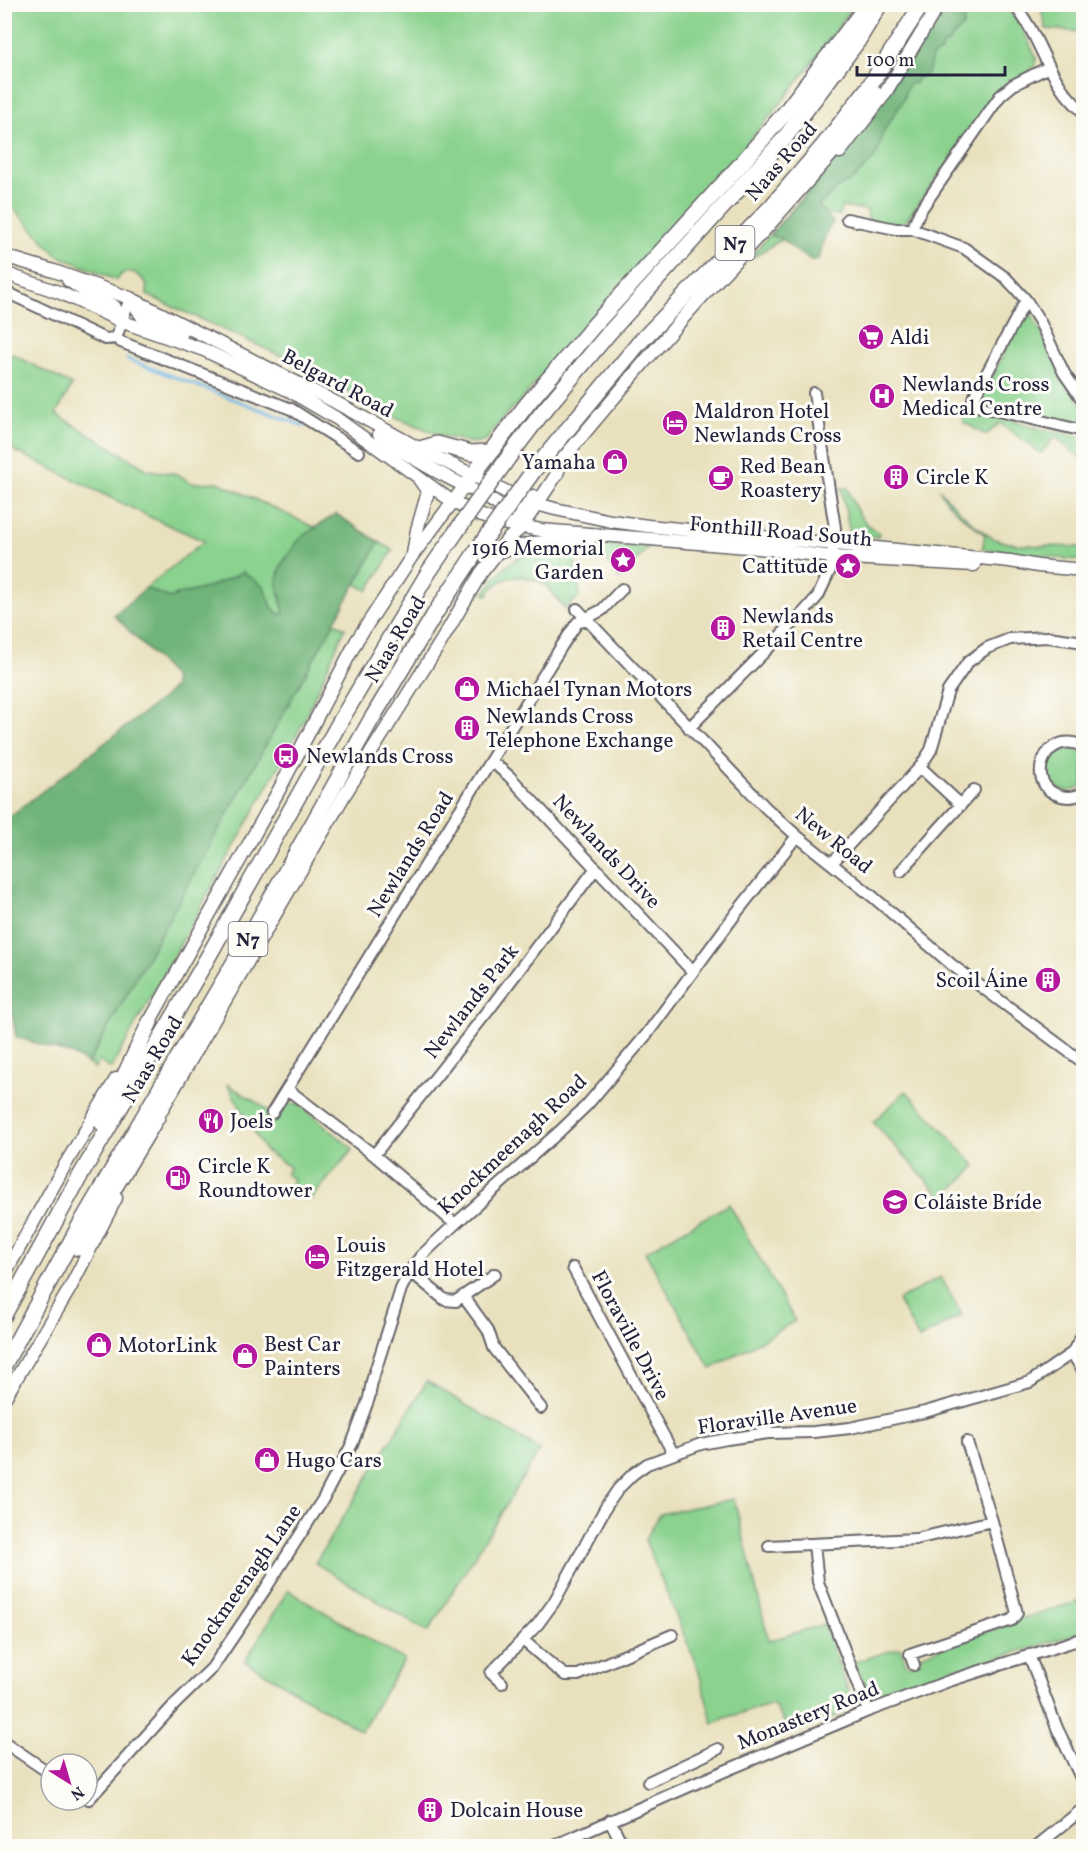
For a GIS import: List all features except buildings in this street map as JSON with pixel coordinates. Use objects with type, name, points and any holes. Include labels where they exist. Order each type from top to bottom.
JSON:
[{"type":"highway","points":[[469,480],[528,403],[596,323],[784,114],[868,4]]},
{"type":"highway","name":"Naas Road","points":[[4,1315],[79,1178],[428,573],[542,413],[608,334],[784,140],[856,42],[880,4]]},
{"type":"highway","name":"Naas Road","points":[[4,1365],[81,1223],[248,939],[371,720],[436,612],[480,546],[534,470],[639,343],[770,208],[823,146],[868,88],[922,4]]},
{"type":"highway","points":[[758,235],[802,188],[863,111],[930,4]]},
{"type":"highway","points":[[420,449],[437,444],[471,453],[490,453]]},
{"type":"highway","points":[[79,1178],[107,1109],[150,1022]]},
{"type":"highway","name":"N7","points":[[21,1334],[94,1223],[157,1117]]},
{"type":"main road","points":[[533,503],[561,462],[602,410],[758,235],[802,196],[860,128],[897,74],[939,4]]},
{"type":"main road","name":"Belgard Road","points":[[4,256],[130,298],[335,402],[420,449],[469,480],[533,503]]},
{"type":"main road","name":"Belgard Road","points":[[54,271],[114,306],[123,322]]},
{"type":"main road","name":"Belgard Road","points":[[4,273],[61,293],[123,322],[204,350],[290,391],[336,418],[453,502],[479,515],[512,524]]},
{"type":"main road","name":"Belgard Road","points":[[130,298],[143,318],[193,341],[204,350]]},
{"type":"main road","points":[[351,412],[418,461],[469,480],[510,514],[512,524]]},
{"type":"main road","points":[[533,503],[551,484],[561,462]]},
{"type":"main road","points":[[412,556],[427,495],[426,489],[415,473]]},
{"type":"main road","points":[[4,1275],[65,1165],[150,1022],[306,739],[357,640],[412,556],[469,480]]},
{"type":"main road","points":[[551,484],[555,500],[567,512]]},
{"type":"main road","name":"Fonthill Road South","points":[[533,503],[611,521],[834,550],[1008,568],[1038,566],[1083,570]]},
{"type":"main road","name":"Naas Road","points":[[4,1398],[69,1290],[157,1117],[345,794],[442,640],[481,573],[507,540],[512,524],[533,503]]},
{"type":"main road","name":"Fonthill Road South","points":[[512,524],[614,536],[759,548],[834,550]]},
{"type":"main road","points":[[496,553],[533,543],[614,536]]},
{"type":"street","points":[[1012,4],[1027,23],[1063,91],[1083,113]]},
{"type":"street","points":[[912,229],[920,211],[1000,96],[1012,85],[1049,67]]},
{"type":"street","points":[[847,219],[896,229],[912,229],[964,248],[1006,278],[1026,300],[1040,322],[1064,373],[1083,402]]},
{"type":"street","points":[[4,291],[105,339],[116,338],[164,360],[291,409],[359,452]]},
{"type":"street","points":[[116,338],[130,298]]},
{"type":"street","points":[[1026,300],[973,399],[977,406],[1083,431]]},
{"type":"street","points":[[689,728],[818,596],[828,576],[834,550],[834,520],[814,393]]},
{"type":"street","name":"Newlands Road","points":[[272,1113],[577,623],[602,610],[622,589]]},
{"type":"street","name":"New Road","points":[[577,609],[744,787],[797,836],[952,965],[1083,1063]]},
{"type":"street","points":[[832,863],[920,767],[932,750],[948,691],[968,662],[987,648],[1010,639],[1048,637],[1083,642]]},
{"type":"street","points":[[1083,747],[1065,742],[1050,749],[1044,756],[1041,772],[1047,788],[1054,794],[1071,797],[1083,792]]},
{"type":"street","name":"Newlands Drive","points":[[491,761],[509,776],[692,971]]},
{"type":"street","points":[[920,767],[961,805]]},
{"type":"street","points":[[901,871],[974,790]]},
{"type":"street","name":"Knockmeenagh Road","points":[[372,1381],[401,1289],[421,1256],[560,1132],[587,1105],[647,1034],[679,993],[692,971],[797,836]]},
{"type":"street","name":"Newlands Park","points":[[374,1155],[481,1020],[596,868]]},
{"type":"street","points":[[287,1089],[374,1155],[455,1224]]},
{"type":"street","name":"Floraville Drive","points":[[573,1268],[673,1453]]},
{"type":"street","points":[[410,1271],[445,1300],[456,1300],[495,1274]]},
{"type":"street","points":[[463,1296],[488,1330],[494,1348],[541,1408]]},
{"type":"street","name":"Floraville Avenue","points":[[502,1683],[491,1673],[538,1624],[554,1602],[607,1505],[619,1488],[646,1464],[701,1444],[727,1439],[768,1433],[814,1432],[850,1428],[925,1413],[1030,1382],[1071,1353],[1083,1332]]},
{"type":"street","points":[[1071,1353],[1083,1372]]},
{"type":"street","name":"Knockmeenagh Lane","points":[[99,1786],[175,1704],[212,1668],[273,1578],[323,1499],[352,1444],[369,1398],[372,1381]]},
{"type":"street","points":[[914,1665],[910,1654],[1012,1620],[1017,1613],[992,1521],[967,1442]]},
{"type":"street","points":[[769,1546],[916,1539],[992,1521]]},
{"type":"street","points":[[814,1544],[818,1582],[868,1711]]},
{"type":"street","points":[[523,1640],[565,1675],[578,1675],[672,1635]]},
{"type":"street","name":"Monastery Road","points":[[554,1846],[868,1711],[949,1681],[1083,1638]]},
{"type":"street","points":[[1029,1656],[1057,1728],[1083,1784]]},
{"type":"street","points":[[4,1742],[39,1766]]},
{"type":"street","points":[[648,1782],[718,1749]]},
{"type":"street","points":[[692,1761],[701,1781]]},
{"type":"street","points":[[1037,1846],[1083,1808]]},
{"type":"street","points":[[610,1820],[623,1846]]},
{"type":"green space","points":[[5,5],[854,5],[812,64],[736,157],[580,331],[519,403],[507,413],[486,440],[473,443],[442,436],[391,415],[308,368],[147,295],[144,281],[133,272],[123,273],[116,280],[57,255],[5,199]]},
{"type":"green space","points":[[942,5],[1002,5],[1020,23],[1036,57],[1035,65],[1028,73],[1002,87],[906,221],[898,225],[868,220],[867,210],[841,207],[839,216],[823,213],[747,261],[860,131]]},
{"type":"green space","points":[[963,5],[964,25],[948,43],[942,46],[941,52],[932,56],[928,73],[918,78],[915,84],[910,83],[904,99],[883,132],[875,157],[863,170],[849,182],[841,185],[818,206],[833,222],[826,233],[819,259],[813,261],[779,237],[773,237],[771,233],[812,190],[855,138],[947,6]]},
{"type":"green space","points":[[1040,5],[1083,5],[1083,32],[1046,29]]},
{"type":"green space","points":[[1027,306],[1083,407],[1083,427],[985,405],[981,399]]},
{"type":"green space","points":[[4,350],[72,385],[56,414],[148,470],[178,474],[191,483],[218,482],[316,528],[291,551],[278,573],[277,585],[284,614],[279,614],[272,607],[264,587],[223,583],[177,594],[170,598],[146,588],[204,541],[5,446]]},
{"type":"green space","points":[[972,407],[1040,429],[1083,437],[1083,460],[1055,437],[1041,453],[1000,423],[986,435],[963,422],[962,416]]},
{"type":"green space","points":[[841,488],[848,488],[859,514],[879,533],[878,537],[850,534]]},
{"type":"green space","points":[[939,489],[973,524],[995,539],[1025,545],[1083,547],[1083,561],[982,549],[985,535],[954,509]]},
{"type":"green space","points":[[336,514],[379,542],[88,1064],[73,1055],[16,1037],[9,994],[5,986],[5,820],[163,698],[174,687],[173,676],[114,615],[146,588],[170,598],[210,586],[243,572],[264,587],[272,607],[279,614],[284,614],[277,581],[281,565],[301,537]]},
{"type":"green space","points":[[379,542],[393,550],[368,591],[356,584]]},
{"type":"green space","points":[[602,546],[649,547],[619,579],[602,554]]},
{"type":"green space","points":[[541,550],[574,550],[580,596],[565,609],[544,584],[529,578],[510,577],[500,582],[487,595],[484,593],[496,577],[514,560]]},
{"type":"green space","points":[[334,622],[345,628],[304,721],[112,1067],[109,1068],[99,1061],[95,1068],[88,1064]]},
{"type":"green space","points":[[1065,748],[1072,748],[1083,754],[1083,785],[1073,790],[1063,790],[1055,786],[1047,771],[1048,762],[1054,754]]},
{"type":"green space","points":[[227,1084],[261,1105],[275,1117],[288,1103],[299,1104],[353,1149],[310,1200],[290,1187],[293,1179],[286,1174],[290,1167],[265,1151]]},
{"type":"green space","points":[[906,1091],[976,1166],[943,1198],[873,1122]]},
{"type":"green space","points":[[729,1204],[795,1321],[711,1369],[645,1252]]},
{"type":"green space","points":[[941,1277],[962,1315],[919,1339],[898,1300]]},
{"type":"green space","points":[[427,1381],[540,1450],[428,1632],[315,1563]]},
{"type":"green space","points":[[734,1499],[769,1641],[824,1624],[850,1695],[849,1704],[842,1714],[790,1732],[773,1704],[725,1718],[713,1724],[698,1669],[645,1540],[660,1514]]},
{"type":"green space","points":[[288,1590],[404,1660],[361,1731],[245,1661]]},
{"type":"green space","points":[[1083,1600],[1083,1632],[971,1666],[879,1698],[866,1689],[854,1662],[900,1648],[907,1665],[921,1661],[920,1655],[1017,1620]]},
{"type":"waterway","points":[[127,359],[304,426]]},
{"type":"place","name":"Aldi","points":[[871,337]]},
{"type":"place","name":"Newlands Cross Medical Centre","points":[[882,396]]},
{"type":"place","name":"Maldron Hotel Newlands Cross","points":[[675,423]]},
{"type":"place","name":"Yamaha","points":[[615,462]]},
{"type":"place","name":"Circle K","points":[[896,477]]},
{"type":"place","name":"Red Bean Roastery","points":[[721,478]]},
{"type":"place","name":"1916 Memorial Garden","points":[[623,560]]},
{"type":"place","name":"Cattitude","points":[[848,566]]},
{"type":"place","name":"Newlands Retail Centre","points":[[723,628]]},
{"type":"place","name":"Michael Tynan Motors","points":[[467,689]]},
{"type":"place","name":"Newlands Cross Telephone Exchange","points":[[467,728]]},
{"type":"place","name":"Newlands Cross","points":[[286,756]]},
{"type":"place","name":"Scoil Áine","points":[[1048,980]]},
{"type":"place","name":"Joels","points":[[211,1121]]},
{"type":"place","name":"Circle K Roundtower","points":[[178,1178]]},
{"type":"place","name":"Coláiste Bríde","points":[[895,1202]]},
{"type":"place","name":"Louis Fitzgerald Hotel","points":[[317,1257]]},
{"type":"place","name":"MotorLink","points":[[99,1345]]},
{"type":"place","name":"Best Car Painters","points":[[245,1356]]},
{"type":"place","name":"Hugo Cars","points":[[267,1460]]},
{"type":"place","name":"Dolcain House","points":[[430,1810]]}]
